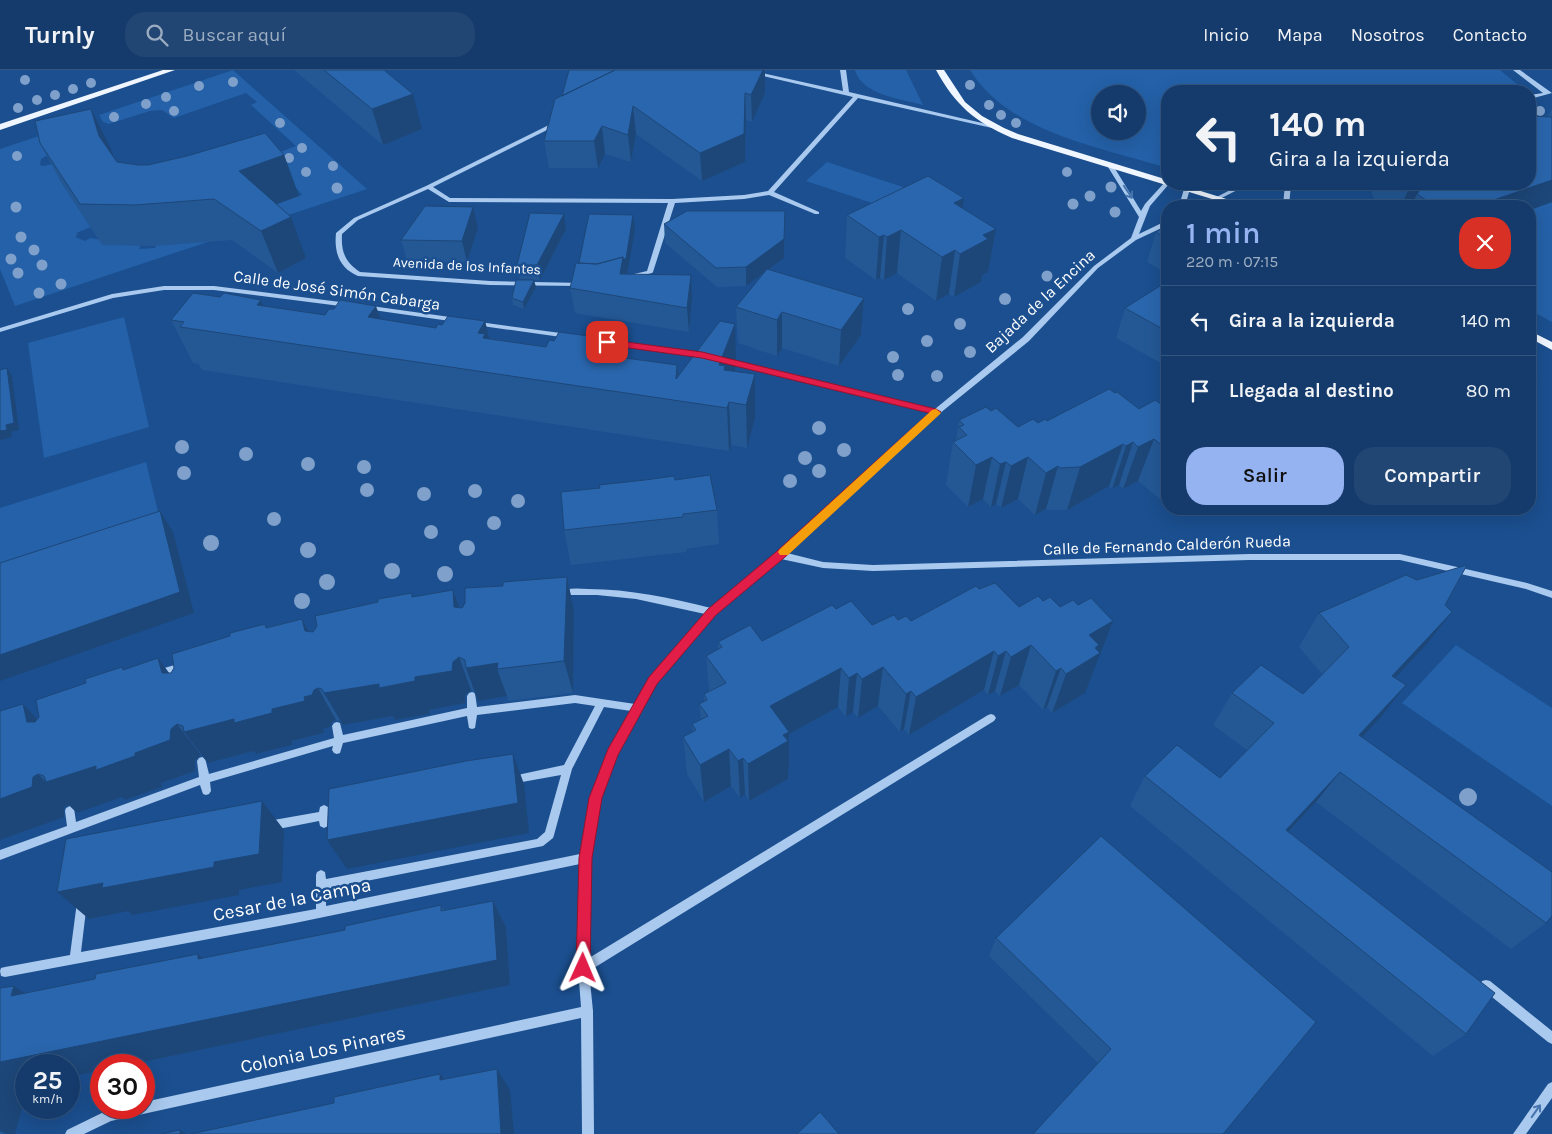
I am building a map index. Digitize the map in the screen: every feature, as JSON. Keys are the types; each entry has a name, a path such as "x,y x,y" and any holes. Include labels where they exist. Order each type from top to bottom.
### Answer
{"main road":[{"path":"0,127 170,70"},
{"path":"940,70 953,94 968,111 992,126 1015,136 1161,181"},
{"path":"1191,190 1226,200"},
{"path":"1536,338 1552,347"}],"street":[{"path":"741,70 992,126"},
{"path":"843,70 846,93"},
{"path":"1516,70 1549,93"},
{"path":"1536,96 1549,93"},
{"path":"770,193 857,96"},
{"name":"Avenida de los Infantes","path":"560,121 428,187 356,219 339,232 337,249 345,265 358,274 490,283 591,284"},
{"path":"1111,167 1142,217"},
{"path":"428,187 449,200 672,201 744,197 770,193 817,213"},
{"path":"1134,239 1147,204 1161,190"},
{"path":"1216,200 1235,190"},
{"path":"626,278 650,272 672,201"},
{"name":"Bajada de la Encina","path":"588,1134 587,1011 583,968 585,858 595,798 612,753 653,681 712,612 780,555 936,412 1026,339 1096,266 1134,239 1161,226"},
{"name":"Calle de José Simón Cabarga","path":"0,330 112,296 164,288 214,288 352,305"},
{"name":"Calle de José Simón Cabarga","path":"362,307 711,357"},
{"path":"721,360 936,412"},
{"name":"Calle de Fernando Calderón Rueda","path":"780,555 823,565 873,568 1249,557 1400,557 1527,586 1552,594"},
{"path":"547,595 585,591 678,603 712,612"},
{"path":"148,677 188,668"},
{"path":"472,696 472,725"},
{"path":"0,855 205,779 473,711 575,699 637,708"},
{"path":"321,912 321,880 539,843 549,835 568,769 601,703"},
{"path":"583,968 991,718"},
{"path":"337,726 338,745"},
{"path":"202,761 206,791"},
{"path":"516,779 568,769"},
{"path":"70,811 80,841"},
{"path":"258,828 327,816"},
{"name":"Cesar de la Campa","path":"5,972 321,912 585,858"},
{"path":"75,959 82,888"},
{"path":"1479,980 1552,1038"},
{"name":"Colonia Los Pinares","path":"71,1134 110,1115 587,1011"},
{"path":"1519,1134 1552,1088"}],"shaded area":[{"path":"233,70 367,189 15,306 0,269 0,149 63,128 53,152 41,159 40,165 57,163 94,226 76,233 78,234 75,237 85,241 90,238 141,246 139,249 155,248 156,245 302,195 287,177 151,200 296,146 251,105 257,102 246,93 174,118 162,110 150,111 109,124 103,122 99,115"},
{"path":"855,70 906,70 923,105 883,95 865,85"},
{"path":"970,70 1500,70 1517,84 1161,85 1161,166 1058,135 1008,109 987,91"},
{"path":"827,162 903,187 884,207 806,181"},
{"path":"1552,202 1552,322 1536,313 1536,208"},
{"path":"124,317 149,427 44,458 28,343"},
{"path":"146,462 162,528 0,582 0,508"},
{"path":"1456,645 1552,708 1552,806 1402,703"}],"building":[{"path":"324,70 384,70 413,94 372,109"},
{"path":"569,70 615,70 562,96"},
{"path":"615,70 763,70 751,95 745,93 744,134 700,153 633,106 628,135 602,126 594,141 544,141 555,99"},
{"path":"91,109 99,136 117,162 138,165 148,165 187,156 265,133 284,155 239,171 291,217 261,231 214,199 135,205 80,204 40,143 35,121"},
{"path":"1536,116 1552,117 1552,180 1536,185"},
{"path":"928,176 964,198 954,203 996,229 983,235 988,239 960,254 955,250 942,257 901,230 887,237 884,235 879,237 847,215"},
{"path":"1420,190 1523,190 1494,200 1426,200 1417,194"},
{"path":"425,206 473,207 462,241 401,240"},
{"path":"687,211 785,211 784,239 746,267 716,268 664,224"},
{"path":"530,213 564,214 537,265 517,265"},
{"path":"589,214 633,215 626,259 623,259 623,257 597,264 579,263"},
{"path":"623,257 620,274 691,275 687,308 570,288 576,263 597,264"},
{"path":"767,269 864,298 841,330 782,312 777,320 736,307"},
{"path":"516,280 534,280 523,302 512,298"},
{"path":"1161,285 1161,328 1125,308"},
{"path":"193,293 220,297 224,293 261,300 257,305 325,315 329,309 334,309 340,300 376,306 368,317 436,328 438,324 442,325 448,316 485,321 478,333 485,334 483,338 546,347 549,340 554,341 559,332 596,337 590,349 598,350 596,354 677,365 676,379 720,321 735,324 719,365 725,366 724,370 755,374 746,405 729,402 727,408 180,327 184,322 171,320"},
{"path":"7,368 14,423 6,425 7,430 0,431 0,370"},
{"path":"1109,389 1115,393 1117,392 1139,409 1155,400 1161,404 1161,444 1154,439 1138,447 1133,442 1126,446 1123,444 1080,467 1060,468 1058,466 1046,473 1028,457 1011,466 1006,462 1000,464 992,457 976,465 953,442 967,435 959,427 964,425 959,420 986,407 991,411 996,408 1018,427 1033,419 1038,423 1045,419 1047,421"},
{"path":"710,475 717,510 683,514 683,517 564,530 561,492 600,488 599,485 674,476 675,480"},
{"path":"160,511 180,592 0,655 0,563"},
{"path":"1467,565 1445,605 1452,612 1392,676 1406,685 1359,735 1552,872 1552,916 1546,923 1340,772 1286,830 1495,993 1466,1034 1145,776 1177,745 1220,778 1274,723 1232,693 1261,665 1303,694 1349,647 1319,613 1406,575 1417,580"},
{"path":"567,577 564,661 497,669 498,663 466,668 465,660 459,657 453,662 452,671 415,677 415,681 379,688 379,684 324,693 322,689 318,688 314,690 312,695 304,697 305,701 272,709 272,713 234,723 234,719 184,732 183,726 177,724 171,729 170,740 135,753 135,756 96,770 96,766 46,782 44,776 38,774 33,777 32,787 0,799 0,711 23,704 27,722 35,722 39,717 36,700 86,683 85,679 122,667 123,670 158,658 162,673 171,673 174,668 172,654 230,636 230,633 265,624 266,628 302,619 305,631 313,632 317,626 315,616 378,602 378,599 412,593 412,597 453,590 454,607 462,608 465,603 465,588 503,586 503,582"},
{"path":"995,583 1019,607 1038,596 1043,601 1050,597 1060,607 1073,600 1078,605 1091,598 1113,621 1089,635 1099,645 1095,648 1100,653 1066,674 1061,668 1056,671 1031,645 1011,657 1006,651 998,656 994,651 916,697 911,691 906,694 883,667 862,679 857,673 849,678 841,668 770,706 789,732 783,735 788,741 748,764 743,758 738,761 729,749 700,765 683,737 696,730 692,724 708,716 699,704 707,700 704,694 726,683 706,656 722,647 718,642 750,625 762,641 832,605 836,609 851,601 872,625 894,615 898,620 906,616 911,621 976,586 979,589"},
{"path":"513,754 518,803 327,840 329,789 466,761"},
{"path":"262,801 259,854 214,862 214,867 102,888 103,883 57,892 66,839"},
{"path":"1101,836 1316,1022 1223,1134 1033,1134 1111,1049 996,938"},
{"path":"493,901 497,960 39,1054 15,1054 15,1059 0,1062 0,988 14,986 11,996 95,979 96,974 198,954 198,959 345,930 345,926 441,905 441,911"},
{"path":"497,1069 501,1134 191,1134 334,1103 334,1097 440,1074 440,1080"},
{"path":"820,1112 839,1134 797,1134"},
{"path":"180,1130 180,1134 161,1134"}],"slow traffic":[{"path":"784,552 936,413"}],"route":[{"path":"583,968 585,858 595,798 612,753 653,681 712,612 780,555 936,412 702,355 607,342"}]}
